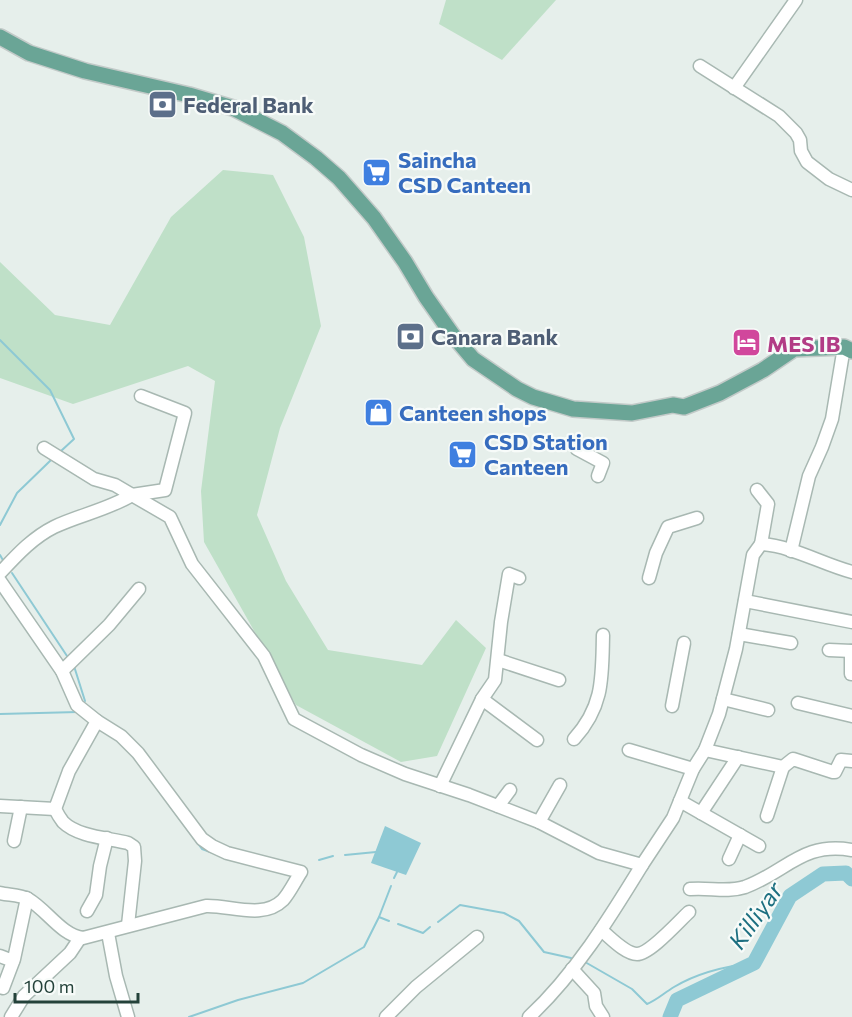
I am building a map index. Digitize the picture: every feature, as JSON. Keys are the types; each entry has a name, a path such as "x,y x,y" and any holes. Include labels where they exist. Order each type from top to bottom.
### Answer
{"main road":[{"path":"0,37 29,53 85,71 189,95 233,108 282,133 339,178 374,218 426,297 473,359 517,389 533,397 573,409 632,413 673,405 684,407 720,393 764,370 794,349 848,349"}],"street":[{"path":"734,88 796,0"},
{"path":"700,66 787,124 800,140 801,151 807,162 829,179 852,190"},
{"path":"791,551 809,476 831,419 848,349"},
{"path":"0,573 26,545 53,528 116,504 132,495 165,490 185,413 141,396"},
{"path":"44,448 94,479 115,485 170,517 192,564 264,656 294,719 361,755 405,774 498,806 539,822 599,852 642,866"},
{"path":"577,450 603,464 598,476"},
{"path":"529,1017 548,999 601,930 673,818 693,769 705,750 723,699 739,634 753,555 760,544 768,504 757,490"},
{"path":"649,578 656,553 668,527 697,518"},
{"path":"760,544 777,546 852,572"},
{"path":"441,786 482,699 495,680 509,574 519,578"},
{"path":"0,581 62,671 77,705 121,736 138,753 202,839 227,853 301,872 282,900 270,909 257,911 206,906 128,925 108,933 80,938 66,930 27,898 0,893"},
{"path":"62,671 109,625 139,589"},
{"path":"745,601 852,622"},
{"path":"739,634 791,643"},
{"path":"574,739 586,726 597,703 603,680 603,635"},
{"path":"672,705 684,643"},
{"path":"829,650 851,651 851,674"},
{"path":"498,660 559,680"},
{"path":"482,699 537,740"},
{"path":"723,699 768,710"},
{"path":"798,703 852,716"},
{"path":"55,809 69,771 97,721"},
{"path":"629,750 693,769"},
{"path":"705,750 783,767"},
{"path":"701,813 738,757"},
{"path":"767,816 783,767 793,759 836,772 841,760 852,761"},
{"path":"539,822 560,785"},
{"path":"498,806 510,790"},
{"path":"680,801 759,846"},
{"path":"0,806 55,809"},
{"path":"14,841 21,807"},
{"path":"55,809 64,823 87,834 129,843 134,847 128,925"},
{"path":"729,859 740,835"},
{"path":"87,911 96,895 107,838"},
{"path":"690,889 729,891 745,887 802,855 821,848 852,850"},
{"path":"24,996 2,987 13,961 27,898"},
{"path":"601,930 629,952 636,954 646,952 689,912"},
{"path":"108,933 116,976 128,1017"},
{"path":"386,1017 416,987 477,937"},
{"path":"11,1017 24,996 70,953 80,938"},
{"path":"0,956 13,961"},
{"path":"572,969 594,993 596,1006 603,1017"}],"green space":[{"path":"446,0 556,0 502,60 439,24"},
{"path":"223,170 273,175 304,237 321,326 280,428 257,515 286,581 328,650 422,665 456,620 486,648 437,756 401,762 296,705 204,542 201,491 215,381 188,366 73,404 0,378 0,262 55,315 110,325 171,217"}],"water":[{"path":"385,826 421,843 406,875 371,863"}],"waterway":[{"path":"0,340 50,390 74,439 61,451"},
{"path":"0,525 17,493 51,460"},
{"path":"0,555 4,562"},
{"path":"12,573 69,659"},
{"path":"74,666 85,701"},
{"path":"0,714 78,712"},
{"path":"169,805 202,849 216,854"},
{"path":"345,855 376,852"},
{"path":"319,860 333,856"},
{"path":"394,878 398,870"},
{"name":"Killiyar","path":"670,1017 677,1000 754,963 790,896 823,874 846,873 852,879"},
{"path":"379,917 391,886"},
{"path":"438,922 460,905 504,913 519,921 544,952 571,958"},
{"path":"189,1017 238,1000 303,983 364,947 379,917 389,921"},
{"path":"398,924 423,933 430,927"},
{"path":"585,962 632,989 647,1004 693,977 723,968 754,963"}],"place":[{"name":"Federal Bank","path":"162,104"},
{"name":"Saincha CSD Canteen","path":"377,172"},
{"name":"Canara Bank","path":"410,336"},
{"name":"MES IB","path":"746,343"},
{"name":"Canteen shops","path":"378,412"},
{"name":"CSD Station Canteen","path":"463,454"}]}
